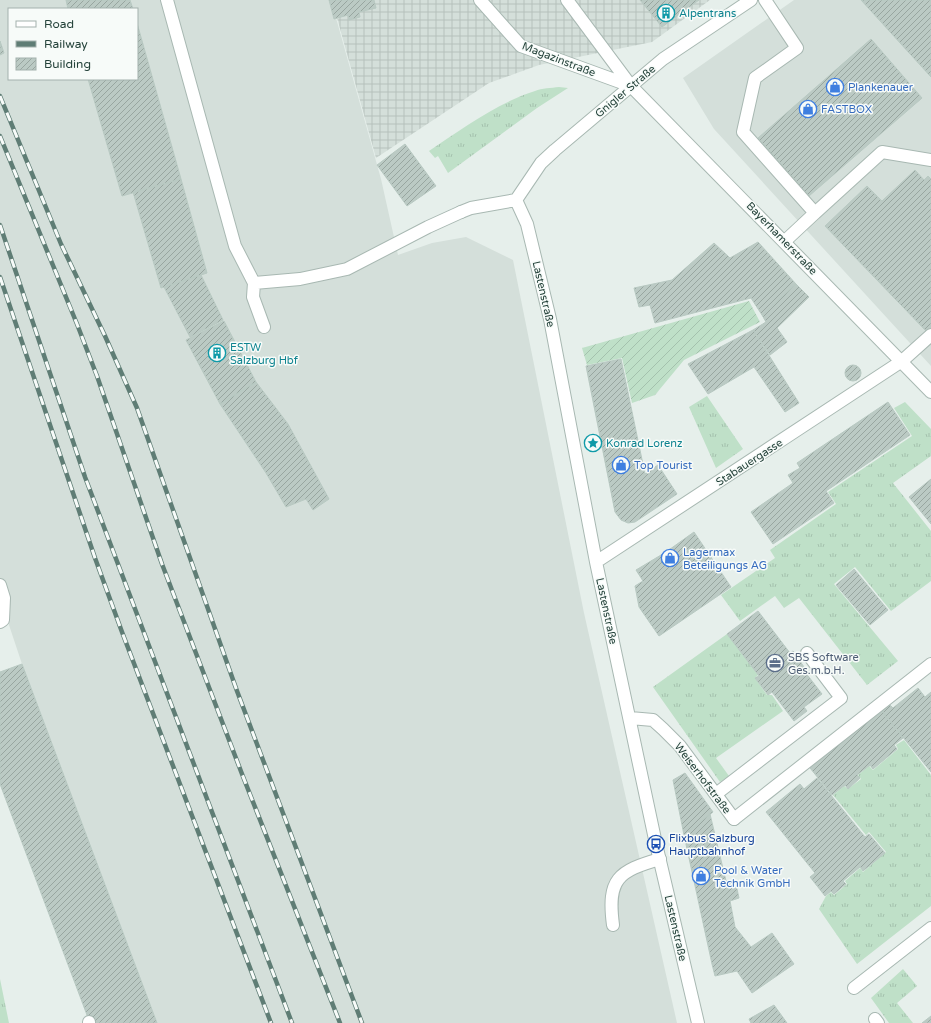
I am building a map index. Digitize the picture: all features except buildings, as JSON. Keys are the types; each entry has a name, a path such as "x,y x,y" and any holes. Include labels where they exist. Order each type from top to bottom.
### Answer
{"street":[{"path":"167,0 235,246 254,283 253,297 264,327"},
{"name":"Magazinstraße","path":"480,0 521,46 631,86"},
{"name":"Bayerhamerstraße","path":"567,0 631,86 785,241 931,392"},
{"name":"Gnigler Straße","path":"516,200 541,163 631,86 663,59 751,0"},
{"path":"766,0 797,48 755,78 743,132 815,213"},
{"path":"785,241 882,152 931,160"},
{"path":"254,283 300,279 346,269 428,227 461,212 472,208 516,200"},
{"name":"Lastenstraße","path":"516,200 527,224 550,319 596,562 660,859 698,1023"},
{"name":"Stabauergasse","path":"596,562 902,361 931,335"},
{"path":"0,585 4,598 2,620 0,622"},
{"path":"716,794 841,698 807,653"},
{"name":"Weiserhofstraße","path":"630,718 653,720 663,729 680,746 734,819 931,664"},
{"path":"613,925 610,907 611,896 615,885 630,869 660,859"},
{"path":"854,988 931,928"}],"shaded area":[{"path":"0,0 331,0 381,179 398,255 432,243 466,237 513,260 584,613 677,1023 157,1023 22,664 3,607 0,608"},
{"path":"332,0 710,0 652,42 539,65 489,83 376,158"},
{"path":"794,0 931,0 931,366 714,129 683,78"}],"green space":[{"path":"559,87 568,88 537,108 448,173 438,156 435,158 429,151 480,117 508,102 538,90"},
{"path":"749,301 760,322 684,360 655,395 632,403 622,358 587,365 582,348"},
{"path":"707,396 743,449 716,468 689,407"},
{"path":"905,402 931,429 931,456 893,483 931,531 931,581 891,611 855,567 834,584 898,661 867,685 799,598 784,608 775,596 740,621 721,595 775,558 770,550 836,504 828,492 912,436 894,408"},
{"path":"727,634 758,675 755,678 767,695 772,695 783,711 716,758 729,776 720,782 653,687"},
{"path":"904,740 931,775 931,906 857,964 819,909 826,896 831,892 834,895 847,884 845,881 860,868 863,872 886,852 869,832 866,835 833,795 844,786 848,789 861,779 858,775 869,766 873,770 898,749 896,745"},
{"path":"903,969 917,986 897,1003 913,1023 889,1023 871,998"},
{"path":"0,979 9,1023 0,1023"}],"railway":[{"path":"0,96 61,244 105,336 137,408 237,691 362,1023"},
{"path":"0,136 97,376 162,564 242,774 340,1023"},
{"path":"0,225 85,477 292,1023"},
{"path":"0,277 95,558 271,1023"}],"place":[{"name":"Alpentrans","path":"666,13"},
{"name":"Plankenauer","path":"835,87"},
{"name":"FASTBOX","path":"808,109"},
{"name":"ESTW Salzburg Hbf","path":"217,353"},
{"name":"Konrad Lorenz","path":"593,443"},
{"name":"Top Tourist","path":"621,465"},
{"name":"Lagermax Beteiligungs AG","path":"670,558"},
{"name":"SBS Software Ges.m.b.H.","path":"775,663"},
{"name":"Flixbus Salzburg Hauptbahnhof","path":"656,844"},
{"name":"Pool & Water Technik GmbH","path":"701,876"}]}
